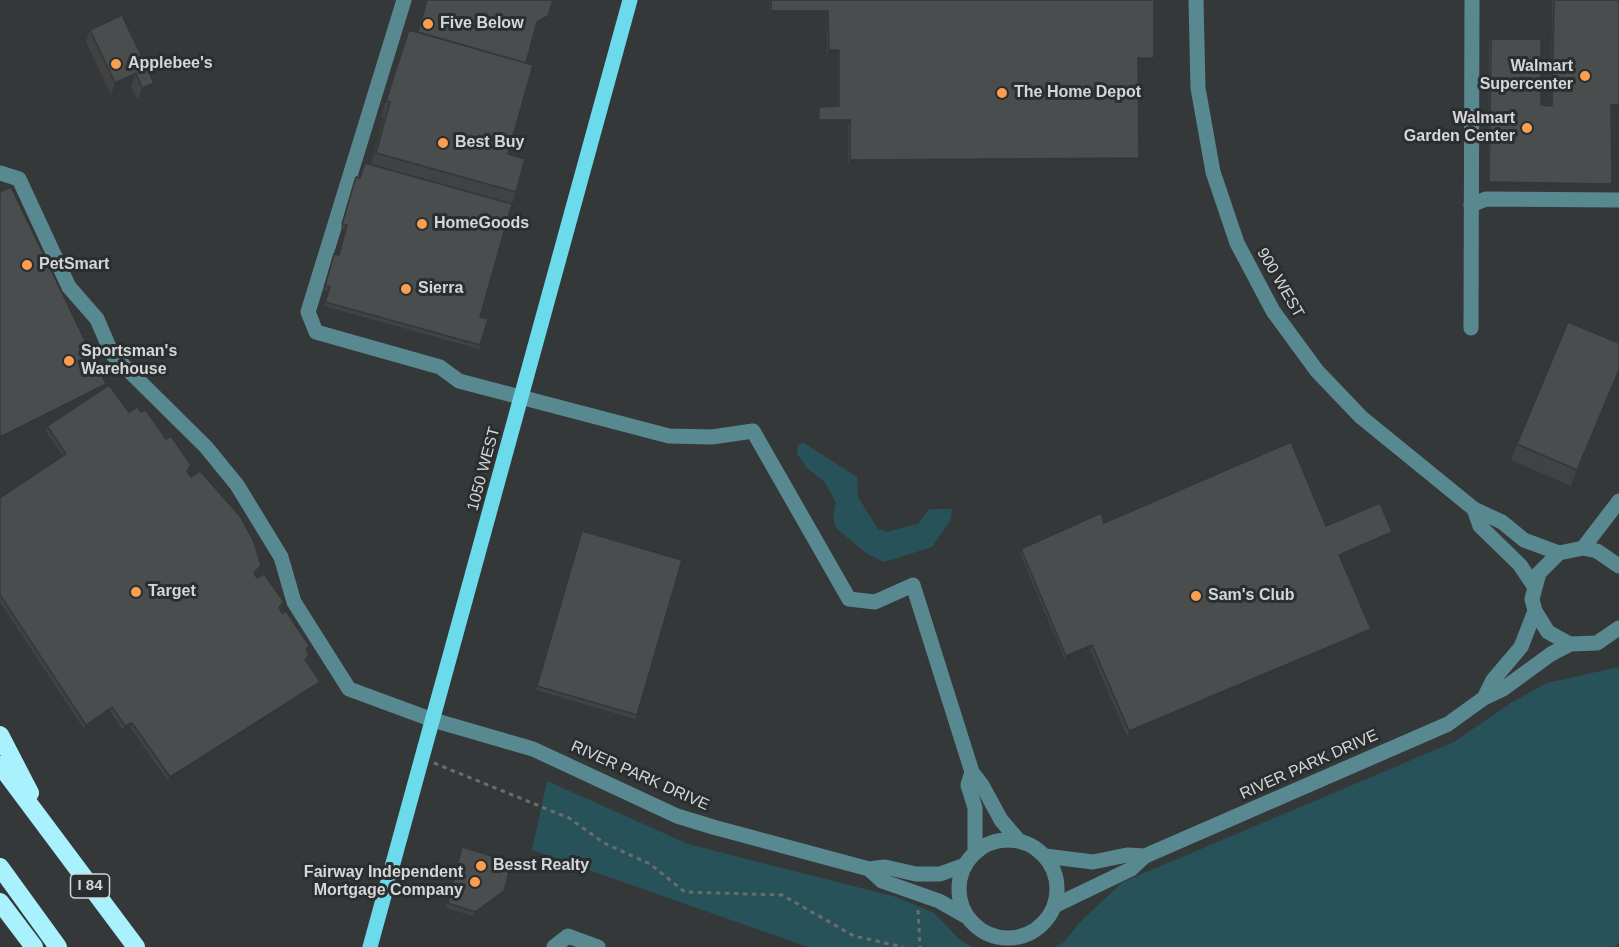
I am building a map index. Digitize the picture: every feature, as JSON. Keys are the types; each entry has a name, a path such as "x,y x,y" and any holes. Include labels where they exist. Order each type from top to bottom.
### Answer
{"highway":[{"path":"0,735 15,761 44,824"},
{"name":"I 84","path":"0,765 136,947"},
{"path":"0,867 57,947"},
{"path":"0,902 34,947"}],"main road":[{"name":"1050 WEST","path":"370,947 630,0"}],"street":[{"path":"404,0 308,312 315,332 440,367 459,381 669,436 712,437 753,431 849,599 875,602 913,585 972,772 982,785 1000,820 1019,841 1045,856 1056,879 1054,906 1047,919 1036,929 1022,935 1008,937 993,935 980,928 969,918 960,892 960,878 970,859 975,807 968,785 972,772"},
{"name":"900 WEST","path":"1196,0 1198,88 1207,150 1226,214 1251,274 1292,340 1329,386 1361,417 1474,509 1502,522 1524,540 1559,554"},
{"path":"1471,328 1472,0"},
{"name":"RIVER PARK DRIVE","path":"0,173 19,179 69,286 97,319 112,354 206,447 237,485 281,557 294,602 349,689 433,720 533,749 677,816 869,869 885,867 916,874 940,874 970,859"},
{"path":"1471,204 1486,199 1619,200"},
{"path":"1583,548 1619,501"},
{"name":"900 WEST","path":"1474,509 1480,526 1520,565 1534,586"},
{"path":"1619,566 1609,557 1583,548 1559,554 1539,573 1534,586 1535,611 1548,632 1570,644 1597,643 1619,628"},
{"name":"RIVER PARK DRIVE","path":"1484,698 1493,680 1521,647 1535,611"},
{"name":"RIVER PARK DRIVE","path":"1054,906 1131,869 1144,856 1448,724 1484,698 1503,689 1543,659 1570,644"},
{"path":"970,859 995,842 1019,841"},
{"name":"RIVER PARK DRIVE","path":"1045,856 1093,862 1127,855 1144,856"},
{"name":"RIVER PARK DRIVE","path":"869,869 882,881 939,902 969,918"},
{"path":"554,947 568,936 598,947"}],"path":[{"path":"450,770 569,818 604,843 650,864 685,892 782,895 854,936 903,947"},
{"path":"918,908 920,947"}],"shaded area":[{"path":"804,443 857,477 858,497 878,529 887,532 918,524 929,509 952,509 951,519 932,547 884,562 866,553 836,528 833,517 836,503 825,482 807,468 797,454 798,445"},
{"path":"1619,667 1619,943 1614,947 1055,947 1063,943 1082,920 1123,882 1454,742 1511,703 1547,683"},
{"path":"547,781 688,844 896,897 934,913 960,940 972,947 808,947 532,850"}],"building":[{"path":"427,0 553,0 548,16 537,22 526,63 418,32"},
{"name":"The Home Depot","path":"771,0 1154,0 1154,58 1138,58 1139,158 850,160 850,120 819,120 819,107 839,106 839,50 829,50 828,11 771,11"},
{"name":"Walmart Supercenter","path":"1554,0 1619,0 1619,105 1611,105 1612,184 1489,182 1491,39 1541,39 1541,105 1552,106"},
{"path":"122,15 154,83 142,88 136,73 115,83 90,30"},
{"name":"Best Buy","path":"409,30 533,65 508,154 525,159 516,192 376,153 390,102 386,101"},
{"path":"365,163 512,204 480,317 488,319 480,345 325,302 330,287 325,286 334,254 339,255 347,225 342,224 356,177 360,178"},
{"path":"11,187 106,384 0,437 0,192"},
{"path":"1568,322 1619,343 1619,370 1577,470 1517,444"},
{"name":"Target","path":"109,385 129,412 137,407 141,412 146,410 166,439 171,436 191,465 187,471 191,477 200,471 240,516 254,542 261,565 254,573 257,578 264,574 284,602 279,607 282,613 286,611 310,647 306,648 309,656 305,659 320,682 170,777 132,723 125,726 112,707 86,725 0,595 0,498 66,454 47,426"},
{"name":"Sam's Club","path":"1291,442 1326,526 1380,503 1392,532 1339,555 1371,629 1129,731 1092,645 1066,656 1021,549 1101,513 1104,523"},
{"path":"582,531 682,560 637,715 537,686"},
{"path":"462,847 512,862 504,891 475,912 448,903"}],"place":[{"name":"Five Below","path":"428,24"},
{"name":"Applebee's","path":"116,64"},
{"name":"Walmart Supercenter","path":"1585,76"},
{"name":"The Home Depot","path":"1002,93"},
{"name":"Walmart Garden Center","path":"1527,128"},
{"name":"Best Buy","path":"443,143"},
{"name":"HomeGoods","path":"422,224"},
{"name":"PetSmart","path":"27,265"},
{"name":"Sierra","path":"406,289"},
{"name":"Sportsman's Warehouse","path":"69,361"},
{"name":"Target","path":"136,592"},
{"name":"Sam's Club","path":"1196,596"},
{"name":"Besst Realty","path":"481,866"},
{"name":"Fairway Independent Mortgage Company","path":"475,882"}]}
